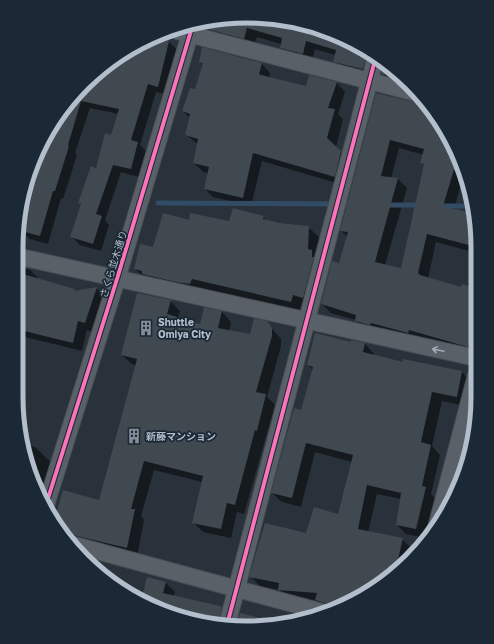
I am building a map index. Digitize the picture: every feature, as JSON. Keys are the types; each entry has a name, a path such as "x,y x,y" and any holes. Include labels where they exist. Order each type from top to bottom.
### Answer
{"street":[{"path":"190,31 407,91"},
{"name":"さくら並木通り","path":"48,499 117,279 187,32"},
{"path":"228,620 374,63"},
{"path":"23,258 307,322 471,357"},
{"path":"441,509 471,394"},
{"path":"81,547 315,610"}],"building":[{"path":"232,23 262,23 291,27 333,40 366,58 363,69 333,62 336,50 306,41 303,54 280,48 282,38 247,28 244,39 207,29 208,26"},
{"path":"163,39 169,41 158,87 148,84 131,140 138,142 131,169 113,165 96,214 102,216 93,244 70,237 81,204 78,203 91,166 96,168 105,133 111,135 119,109 81,101 68,145 69,146 55,191 53,191 40,236 23,232 25,218 42,156 46,148 69,111 79,99 111,69 135,53"},
{"path":"202,47 262,63 259,74 261,75 306,86 309,75 337,82 328,108 335,109 327,138 341,151 335,177 253,153 243,198 204,189 209,167 193,163 198,139 185,135 190,114 182,111 190,88 195,89 203,63 199,62"},
{"path":"382,69 393,77 381,74"},
{"path":"376,93 410,101 415,99 441,135 455,165 443,206 468,212 471,232 471,246 427,234 418,273 420,275 461,287 462,284 471,287 471,336 468,347 409,330 408,333 371,323 370,325 355,321 356,315 321,304 332,261 339,263 348,232 340,231","holes":["390,140 424,149 420,163 424,164 401,268 375,262 398,178 381,176"]},
{"path":"233,208 264,216 263,219 279,223 309,226 308,249 312,250 312,257 314,257 303,298 293,295 291,302 192,279 190,284 176,282 142,274 142,271 134,269 140,244 153,247 163,213 189,220 190,213 229,221"},
{"path":"23,274 75,289 74,291 97,287 85,323 78,321 73,343 23,331"},
{"path":"137,293 171,300 167,314 200,324 204,307 222,311 218,328 250,334 254,318 267,321 272,328 272,336 256,392 266,394 257,431 255,430 235,505 227,503 221,529 192,523 203,476 144,461 131,509 135,509 127,548 71,535 56,514 63,490 99,500 137,359 121,355"},
{"path":"315,333 351,342 351,340 365,343 363,352 403,362 403,359 462,371 457,397 432,392 421,442 431,445 422,486 426,487 416,529 396,525 401,493 367,485 358,529 403,538 397,563 383,575 359,591 331,605 315,600 317,593 278,590 279,583 249,577 265,523 306,533 314,507 338,514 353,455 306,443 292,498 271,493 294,408 301,410 313,367 307,365"},
{"path":"147,577 166,582 163,593 220,606 222,608 219,619 203,617 161,604 142,595"},
{"path":"240,613 268,620 262,621 238,621"}],"waterway":[{"path":"158,203 353,204"},
{"path":"385,205 421,205"},
{"path":"437,206 467,206"}],"cycle path":[{"path":"48,499 117,279 191,30"},
{"path":"228,620 374,63"}],"place":[{"name":"Shuttle Omiya City","path":"146,328"},
{"name":"新藤マンション","path":"134,436"}]}
